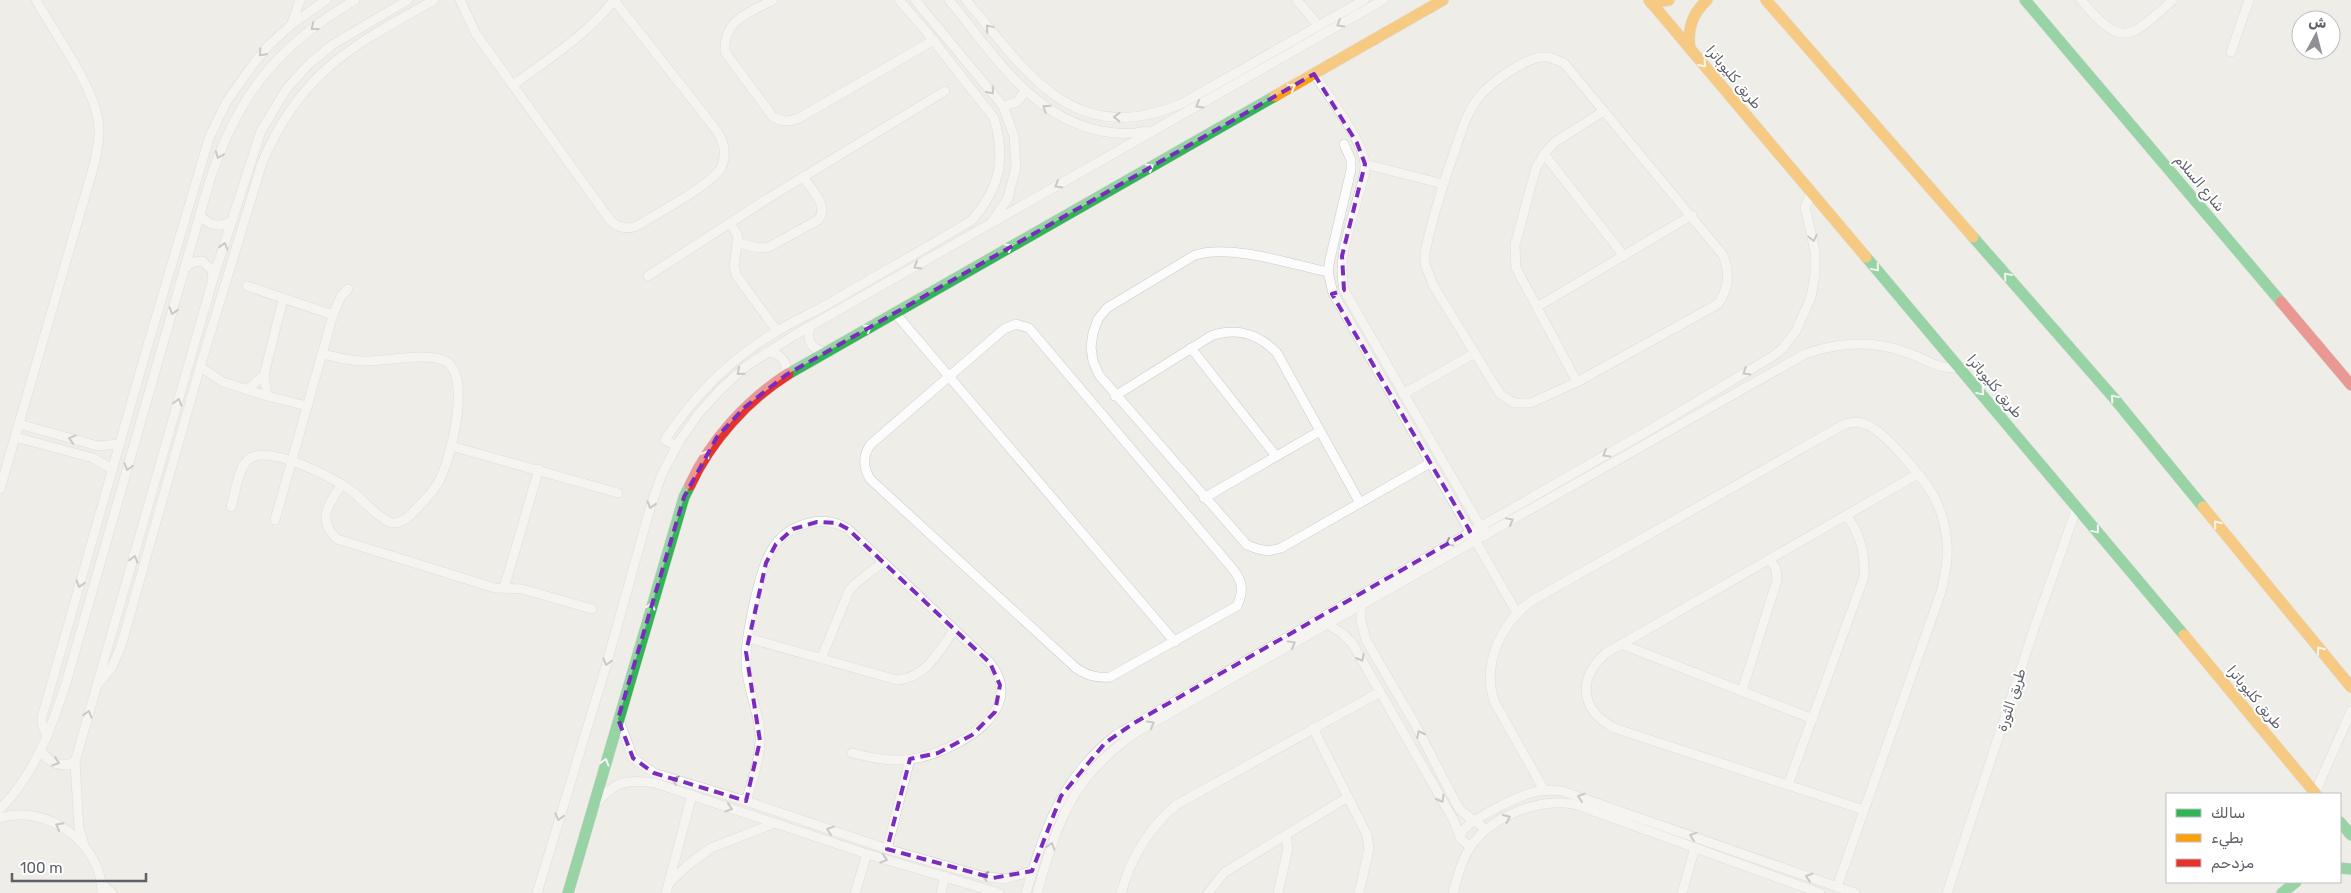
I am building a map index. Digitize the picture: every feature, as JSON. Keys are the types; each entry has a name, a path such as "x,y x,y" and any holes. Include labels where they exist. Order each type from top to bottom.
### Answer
{"main road":[{"path":"568,893 680,512 696,470 709,448 730,422 764,391 786,375 1443,0"},
{"path":"1650,1 1669,0"},
{"path":"1690,49 1688,31 1690,22 1699,7 1707,0"},
{"path":"1766,0 2113,397 2351,687"},
{"name":"شارع السلام","path":"2025,0 2351,385"},
{"name":"طريق كليوباترا","path":"1650,1 1960,367 2315,793"},
{"path":"2341,823 2351,835"},
{"path":"2282,893 2295,883"}],"street":[{"path":"0,488 94,165 99,137 98,120 92,100 36,0"},
{"path":"292,24 300,0"},
{"path":"47,737 43,730 42,718 119,444 209,138 227,101 269,45 292,24 326,0"},
{"path":"0,809 16,793 31,772 47,737 66,683 200,215 215,164 229,128 266,72 296,40 329,15 355,0"},
{"path":"84,845 77,810 75,762 95,687 214,279 260,131 274,107 310,63 332,45 408,0"},
{"path":"95,687 112,667 121,646 200,367 262,163 286,115 308,86 340,56 434,0"},
{"path":"460,0 476,34 610,220 620,228 625,229 637,226 716,175 724,158 722,139 614,0 594,24 581,35 513,85"},
{"path":"773,0 735,21 728,30 724,40 725,52 773,117 779,120 792,121 798,118 934,40"},
{"path":"900,0 929,27 1003,106 1014,136 1016,167 1008,198 992,224"},
{"path":"677,446 665,440 695,398 741,355 777,331 972,220 984,206 993,190 999,172 1001,154 994,118 934,40 915,0"},
{"path":"949,0 1025,91 1065,120 1087,128 1112,133 1136,134 1159,128"},
{"path":"966,0 1030,75 1047,92 1067,105 1089,113 1113,118 1137,117 1160,112 1183,102 1364,0"},
{"path":"1298,0 1318,25"},
{"path":"537,893 606,666 651,505 662,474 677,446 699,413 721,389 767,352 1383,0"},
{"path":"2081,0 2104,25 2123,34 2136,32 2174,0"},
{"path":"2231,52 2249,0"},
{"path":"1549,57 1564,63 1604,111 1723,255 1727,266 1727,287 1718,304 1577,382 1531,403 1514,403 1500,394 1432,285 1425,264 1427,242 1443,184 1467,117 1478,98 1493,82 1532,58 1549,57"},
{"path":"1243,68 1249,76"},
{"path":"1314,74 1357,143 1365,164 1364,178 1342,256 1341,273 1344,290 1485,535"},
{"path":"648,276 803,177 945,90"},
{"path":"1003,106 1016,102 1025,91"},
{"path":"227,101 241,108"},
{"path":"1577,382 1516,268 1515,244 1536,168 1544,154 1554,142 1604,111"},
{"path":"1344,144 1348,151 1352,170 1332,247 1328,272 1333,294 1517,613"},
{"path":"1544,154 1624,256"},
{"path":"1365,164 1443,184"},
{"path":"738,243 760,248 769,247 818,220 823,214 822,205 803,177"},
{"path":"1026,893 1048,822 1061,796 1078,771 1106,743 1134,723 1646,432 1782,349 1802,320 1814,285 1815,251 1805,207 1812,192"},
{"path":"200,215 215,225 232,221"},
{"path":"1537,308 1692,216"},
{"path":"730,223 737,233 738,243 734,266 736,275 777,331"},
{"path":"1328,272 1219,250 1195,255 1107,308 1098,320 1092,340 1093,362 1099,375 1115,396 1204,498 1247,544 1258,549 1270,551 1281,548 1430,463"},
{"path":"185,268 197,261 206,263 212,270 214,279"},
{"path":"890,268 896,278"},
{"path":"247,286 333,314"},
{"path":"275,520 333,314 342,296 348,289"},
{"path":"1333,294 1344,290"},
{"path":"267,396 264,375 283,298"},
{"path":"895,313 1175,642"},
{"path":"1010,325 1023,325 1030,328 1239,576 1242,596 1237,606 1110,677 1098,678 1086,675 1076,668 870,479 866,473 864,457 871,444 949,376 1010,325"},
{"path":"810,327 808,339 811,344 815,349 826,352"},
{"path":"1115,396 1212,336 1228,332 1245,333 1259,338 1276,354 1360,503"},
{"path":"195,344 206,348"},
{"path":"1037,893 1063,813 1079,787 1100,761 1140,730 1792,360 1831,346 1872,344 1909,353 1939,366 1952,369 1960,367"},
{"path":"1191,348 1276,456"},
{"path":"1782,349 1792,352 1792,360"},
{"path":"767,352 773,352 782,358 786,375"},
{"path":"1403,394 1475,353"},
{"path":"231,507 243,468 250,458 263,454 322,473 342,484 386,521 401,522 410,515 438,483 451,446 456,423 457,382 454,370 449,364 434,357 360,361 322,354"},
{"path":"145,355 159,359"},
{"path":"200,367 224,382 267,396 307,406"},
{"path":"247,390 264,375"},
{"path":"1544,790 1494,701 1489,686 1489,672 1493,657 1502,635 1517,613 1533,600 1850,423 1863,423 1875,430 1918,474 1934,497 1945,528 1948,560 1941,592 1837,887"},
{"path":"19,424 98,446 119,444"},
{"path":"1204,498 1320,431"},
{"path":"15,437 93,458 112,469"},
{"path":"451,446 539,469 618,493"},
{"path":"504,588 539,469"},
{"path":"1864,810 1614,728 1601,720 1591,708 1586,693 1587,678 1594,664 1606,653 1918,474"},
{"path":"342,484 325,514 326,524 330,533 337,539 495,588 522,589 592,609"},
{"name":"طريق الثورة","path":"1947,893 2035,626 2077,507"},
{"path":"1788,786 1864,577 1865,560 1862,543 1855,527 1846,515"},
{"path":"746,801 757,764 760,741 758,716 747,674 748,638 768,556 781,538 793,529 817,522 836,523 848,529 990,664 997,673 1001,691 998,704 988,720 961,742 938,753 910,760 887,760 852,753"},
{"path":"1742,692 1777,580 1776,568 1770,559"},
{"path":"821,659 849,591 863,577 883,562"},
{"path":"1361,605 1361,621 1366,640 1415,724 1458,807 1485,830"},
{"path":"1327,624 1342,633 1352,643 1453,819 1460,836 1470,847"},
{"path":"748,638 891,680 904,680 917,675 928,666 954,630"},
{"path":"1621,644 1813,719"},
{"path":"1121,893 1132,859 1152,828 1162,817 1193,794 1380,692"},
{"path":"2316,793 2351,711"},
{"path":"618,719 633,758 644,767 677,781 746,801 887,850 993,878 1014,877 1032,871"},
{"path":"1313,728 1367,835 1369,850 1359,893"},
{"path":"41,750 50,761 56,764 75,762"},
{"path":"887,850 910,760"},
{"path":"591,810 614,785 626,781 655,783 866,854 999,893"},
{"path":"1460,836 1465,827 1473,821 1527,795 1544,790 1562,791 1855,893"},
{"path":"666,893 692,795"},
{"path":"1208,893 1225,872 1348,797"},
{"path":"1453,893 1461,866 1470,847 1485,830 1501,820 1548,802 1570,804 1820,893"},
{"path":"1622,822 1626,813"},
{"path":"0,818 27,815 48,820 68,830 84,845 95,863 102,889 112,893"},
{"path":"669,882 711,848 775,823"},
{"path":"1278,893 1288,848 1286,835"},
{"path":"1682,893 1695,848"},
{"path":"1735,862 1739,852"},
{"path":"856,893 866,854"},
{"path":"1778,878 1782,868"},
{"path":"941,893 945,876"}],"highlighted area":[{"path":"1314,74 1357,143 1365,164 1342,256 1344,290 1332,294 1470,531 1134,723 1105,743 1061,796 1032,871 993,878 887,849 910,759 938,753 972,735 995,712 1000,685 990,663 848,529 837,523 817,522 793,529 776,544 766,563 746,652 760,741 746,801 654,773 633,758 618,719 684,497 717,437 745,407 786,375"}],"traffic: fast":[{"path":"2025,0 2281,302"},
{"path":"788,374 1275,96"},
{"path":"1973,237 2113,397 2203,507"},
{"path":"1866,257 2184,635"},
{"path":"568,893 684,497 690,485"},
{"path":"2341,823 2351,835"},
{"path":"2341,868 2351,869"},
{"path":"2282,893 2295,883"}],"traffic: slow":[{"path":"1275,96 1443,0"},
{"path":"1649,0 1866,257"},
{"path":"1651,3 1669,0"},
{"path":"1690,49 1689,35 1694,16 1707,0"},
{"path":"1766,0 1973,237"},
{"path":"2203,507 2351,687"},
{"path":"2184,635 2315,793"}],"traffic: jam":[{"path":"2281,302 2351,385"},
{"path":"690,485 708,453 731,423 758,396 788,374"}]}
